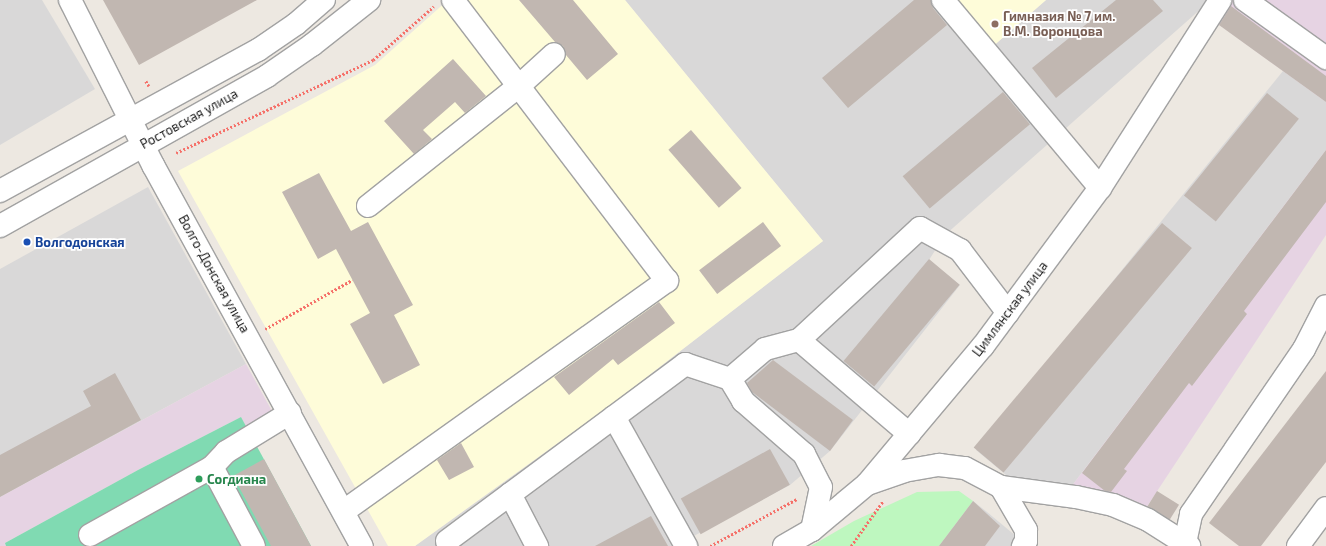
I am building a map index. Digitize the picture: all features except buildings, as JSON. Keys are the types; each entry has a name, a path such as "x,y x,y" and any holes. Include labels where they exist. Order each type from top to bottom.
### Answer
{"street":[{"name":"Волго-Донская улица","path":"70,0 143,144 362,546"},
{"name":"Ростовская улица","path":"0,191 258,50 296,24 324,0"},
{"name":"Ростовская улица","path":"0,226 143,144 267,76 312,45 369,0"},
{"path":"344,511 667,281 453,0"},
{"path":"943,0 1100,188"},
{"name":"Цимлянская улица","path":"784,546 812,530 844,506 867,484 983,346 1100,188 1220,0"},
{"path":"1252,2 1326,58"},
{"path":"368,206 519,86 554,54"},
{"path":"730,379 765,349 799,340 920,228 960,250 1008,313"},
{"path":"867,484 904,471 939,465 965,468 1001,487 1076,497 1113,505 1148,520 1187,544 1191,514 1304,349 1326,306"},
{"path":"799,340 909,434"},
{"path":"447,541 685,364 730,379 743,401 804,454 821,487 812,530"},
{"path":"90,535 212,467 226,452 290,413"},
{"path":"614,417 686,546"},
{"path":"212,467 254,546"},
{"path":"1001,487 1026,530 1023,546"},
{"path":"510,494 537,546"},
{"path":"1298,546 1326,508"}],"path":[{"path":"173,154 373,60 440,0"},
{"path":"261,331 352,280"},
{"path":"851,546 904,471"},
{"path":"710,546 821,487"}],"shaded area":[{"path":"0,0 42,0 95,89 0,145"},
{"path":"448,0 625,0 823,241 609,406 415,546 388,546 178,171 375,65"},
{"path":"625,0 951,0 991,48 1046,0 1211,0 945,235 929,260 960,285 830,451 790,485 675,546 415,546 609,406 823,241"},
{"name":"Гимназия № 7 им. В.М. Воронцова","path":"951,0 1046,0 991,48"},
{"path":"1216,0 1326,0 1326,102 1214,21"},
{"path":"1283,71 1326,102 1326,150 1068,491 1006,475 976,450"},
{"path":"1326,150 1326,235 1144,511 1068,491"},
{"path":"148,187 246,364 0,497 0,269"},
{"path":"246,364 273,413 246,427 241,417 138,470 5,543 6,546 0,546 0,497"},
{"path":"973,501 987,512 1028,546 939,546"}],"green space":[{"name":"Согдиана","path":"241,417 311,546 6,546 5,543 138,470"},
{"path":"959,491 973,501 939,546 811,546 854,521 917,492"}],"place":[{"name":"Гимназия № 7 им. В.М. Воронцова","path":"995,24"},
{"name":"Волгодонская","path":"27,242"},
{"name":"Согдиана","path":"199,479"}]}
